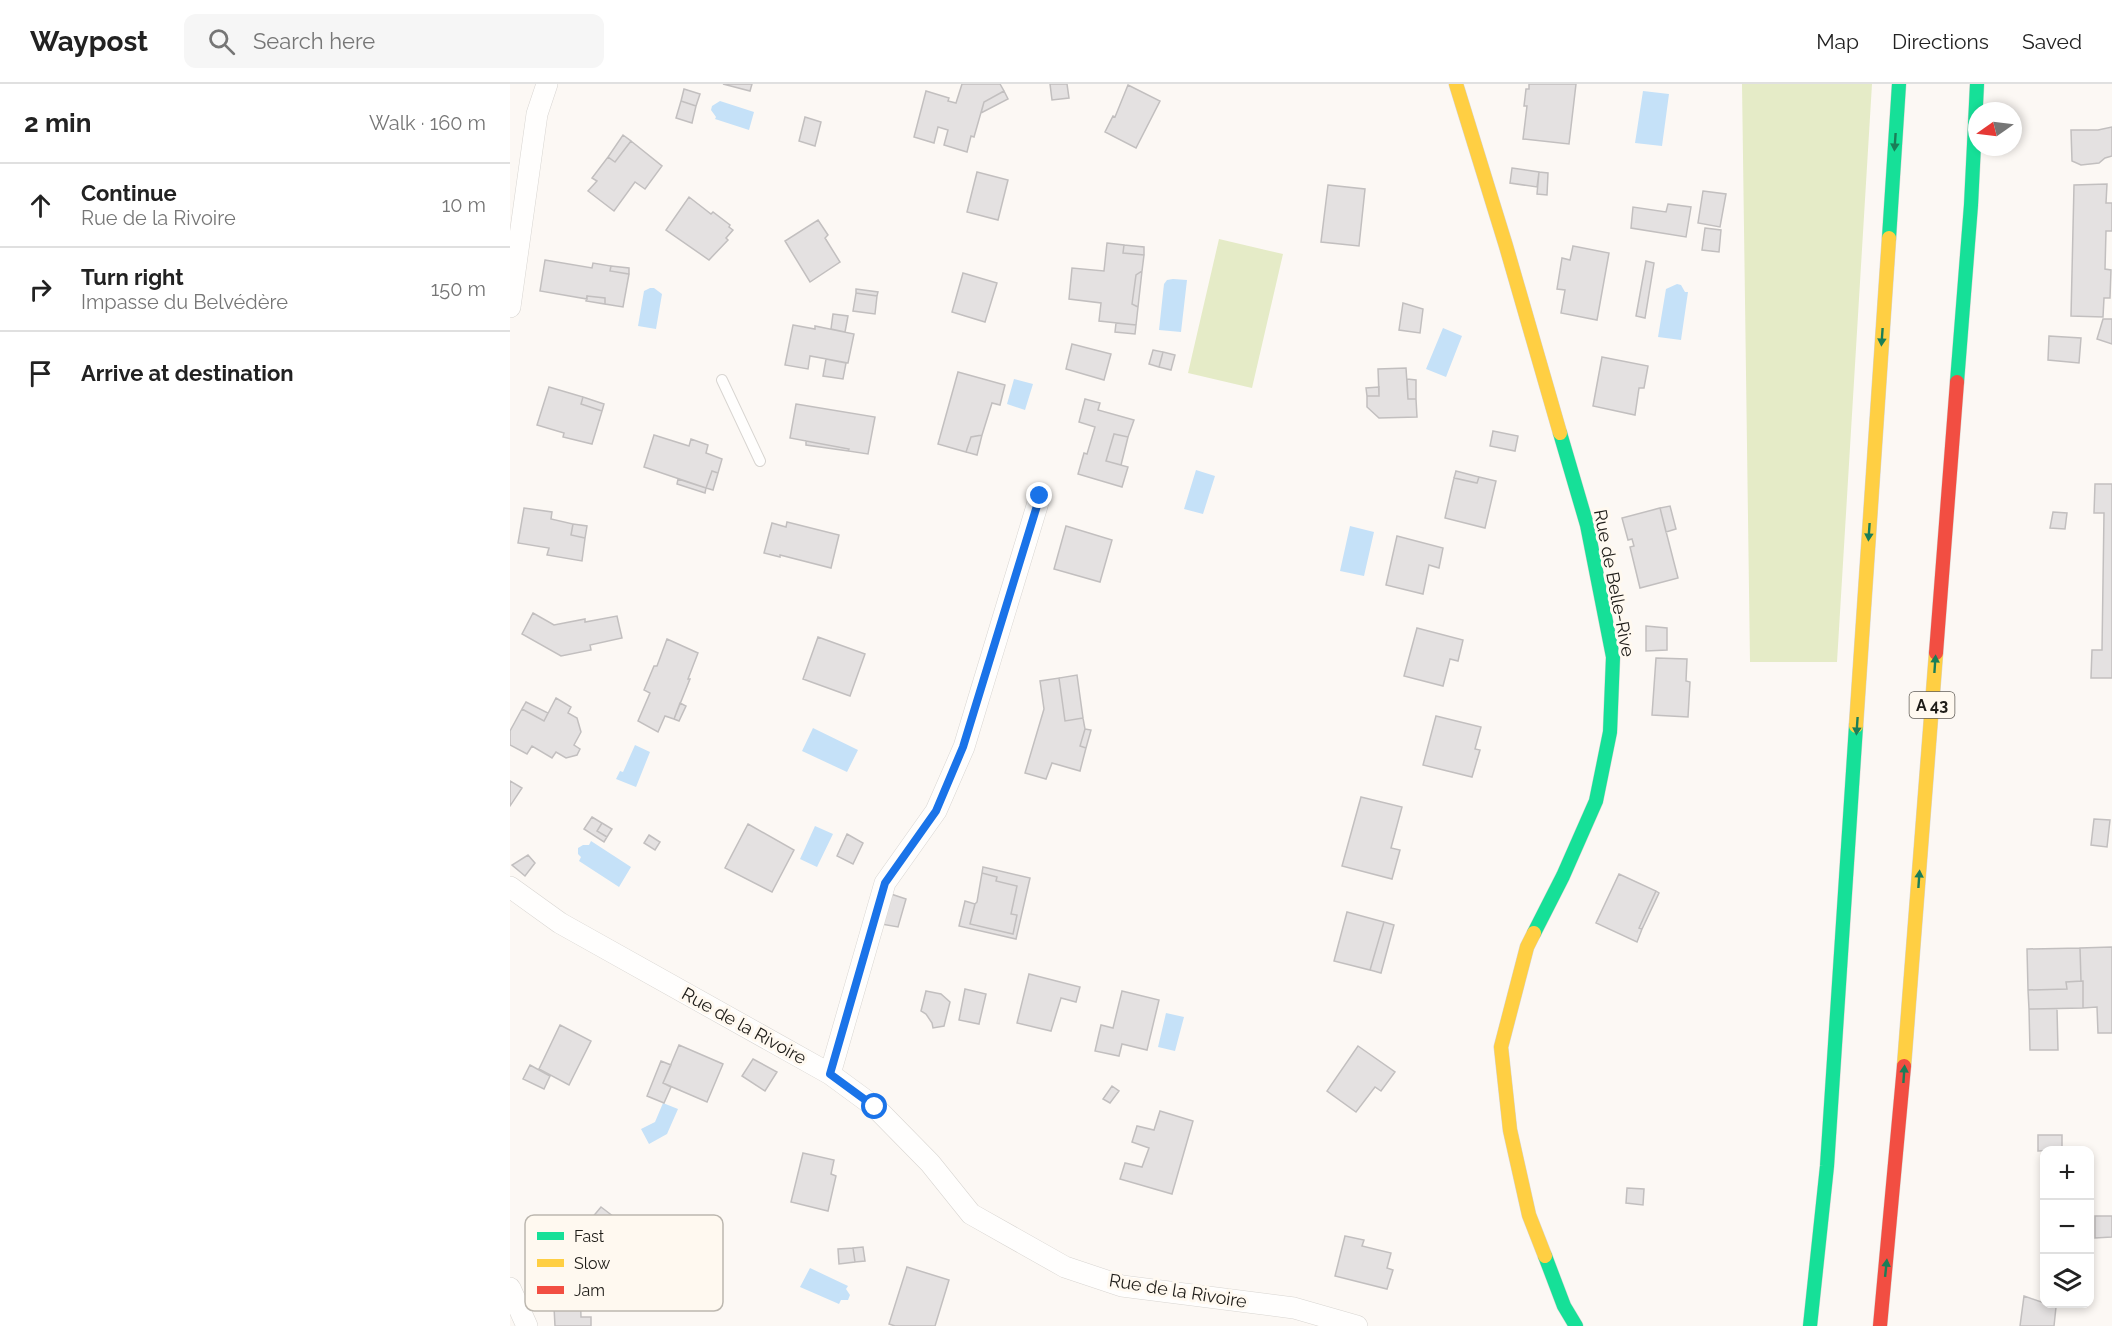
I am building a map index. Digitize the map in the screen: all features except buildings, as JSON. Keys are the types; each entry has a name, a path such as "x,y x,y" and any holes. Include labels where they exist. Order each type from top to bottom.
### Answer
{"main road":[{"name":"Rue de Belle-Rive","path":"1456,84 1587,525 1613,657 1610,732 1596,801 1563,876 1527,947 1501,1047 1510,1130 1529,1215 1564,1306 1575,1326"},
{"path":"1810,1326 1827,1166 1899,84"},
{"name":"A 43","path":"1880,1326 1899,1130 1971,205 1977,84"}],"street":[{"path":"510,307 537,114 547,84"},
{"path":"830,1074 885,883 936,811 963,747 1040,496"},
{"name":"Rue de la Rivoire","path":"510,886 560,923 830,1074 875,1107 930,1163 971,1214 1065,1267 1122,1286 1294,1308 1357,1326"},
{"path":"510,1288 527,1326"}],"lane":[{"path":"722,380 760,461"}],"green space":[{"path":"1742,84 1872,84 1837,662 1750,662"},
{"path":"1219,239 1283,254 1252,388 1188,373"}],"water":[{"path":"1643,91 1669,94 1662,146 1635,143"},
{"path":"720,101 754,112 749,130 715,119 711,110 712,106"},
{"path":"1167,280 1187,280 1181,332 1159,330 1164,284"},
{"path":"1677,284 1688,292 1681,340 1658,337 1666,289"},
{"path":"650,288 662,294 656,329 638,326 644,291"},
{"path":"1443,328 1462,336 1446,377 1426,369"},
{"path":"1014,379 1033,384 1025,410 1007,404"},
{"path":"1196,470 1215,476 1203,514 1184,509"},
{"path":"1350,526 1374,532 1364,576 1340,571"},
{"path":"813,728 858,750 847,772 802,751"},
{"path":"635,745 650,752 636,787 616,779 620,771 623,772"},
{"path":"815,826 833,834 817,867 800,859"},
{"path":"591,841 631,867 619,887 579,861 581,857 578,854 578,848 589,845"},
{"path":"1166,1013 1184,1017 1175,1051 1158,1047"},
{"path":"663,1103 678,1109 667,1134 649,1144 641,1129 655,1122"},
{"path":"810,1268 848,1286 846,1289 850,1295 848,1300 841,1300 839,1304 800,1287"}],"traffic: fast":[{"path":"1889,238 1899,84"},
{"path":"1957,382 1971,205 1977,84"},
{"path":"1534,933 1563,876 1596,801 1610,732 1613,657 1587,525 1560,433"},
{"path":"1810,1326 1827,1166 1856,726"},
{"path":"1545,1256 1564,1306 1576,1326"}],"traffic: slow":[{"path":"1456,84 1560,433"},
{"path":"1856,726 1889,238"},
{"path":"1904,1066 1936,653"},
{"path":"1534,933 1527,947 1501,1047 1510,1130 1529,1215 1545,1256"}],"traffic: jam":[{"path":"1936,653 1957,382"},
{"path":"1880,1326 1904,1066"}],"route":[{"path":"875,1107 830,1074 885,883 936,811 963,747 1040,496"}]}
